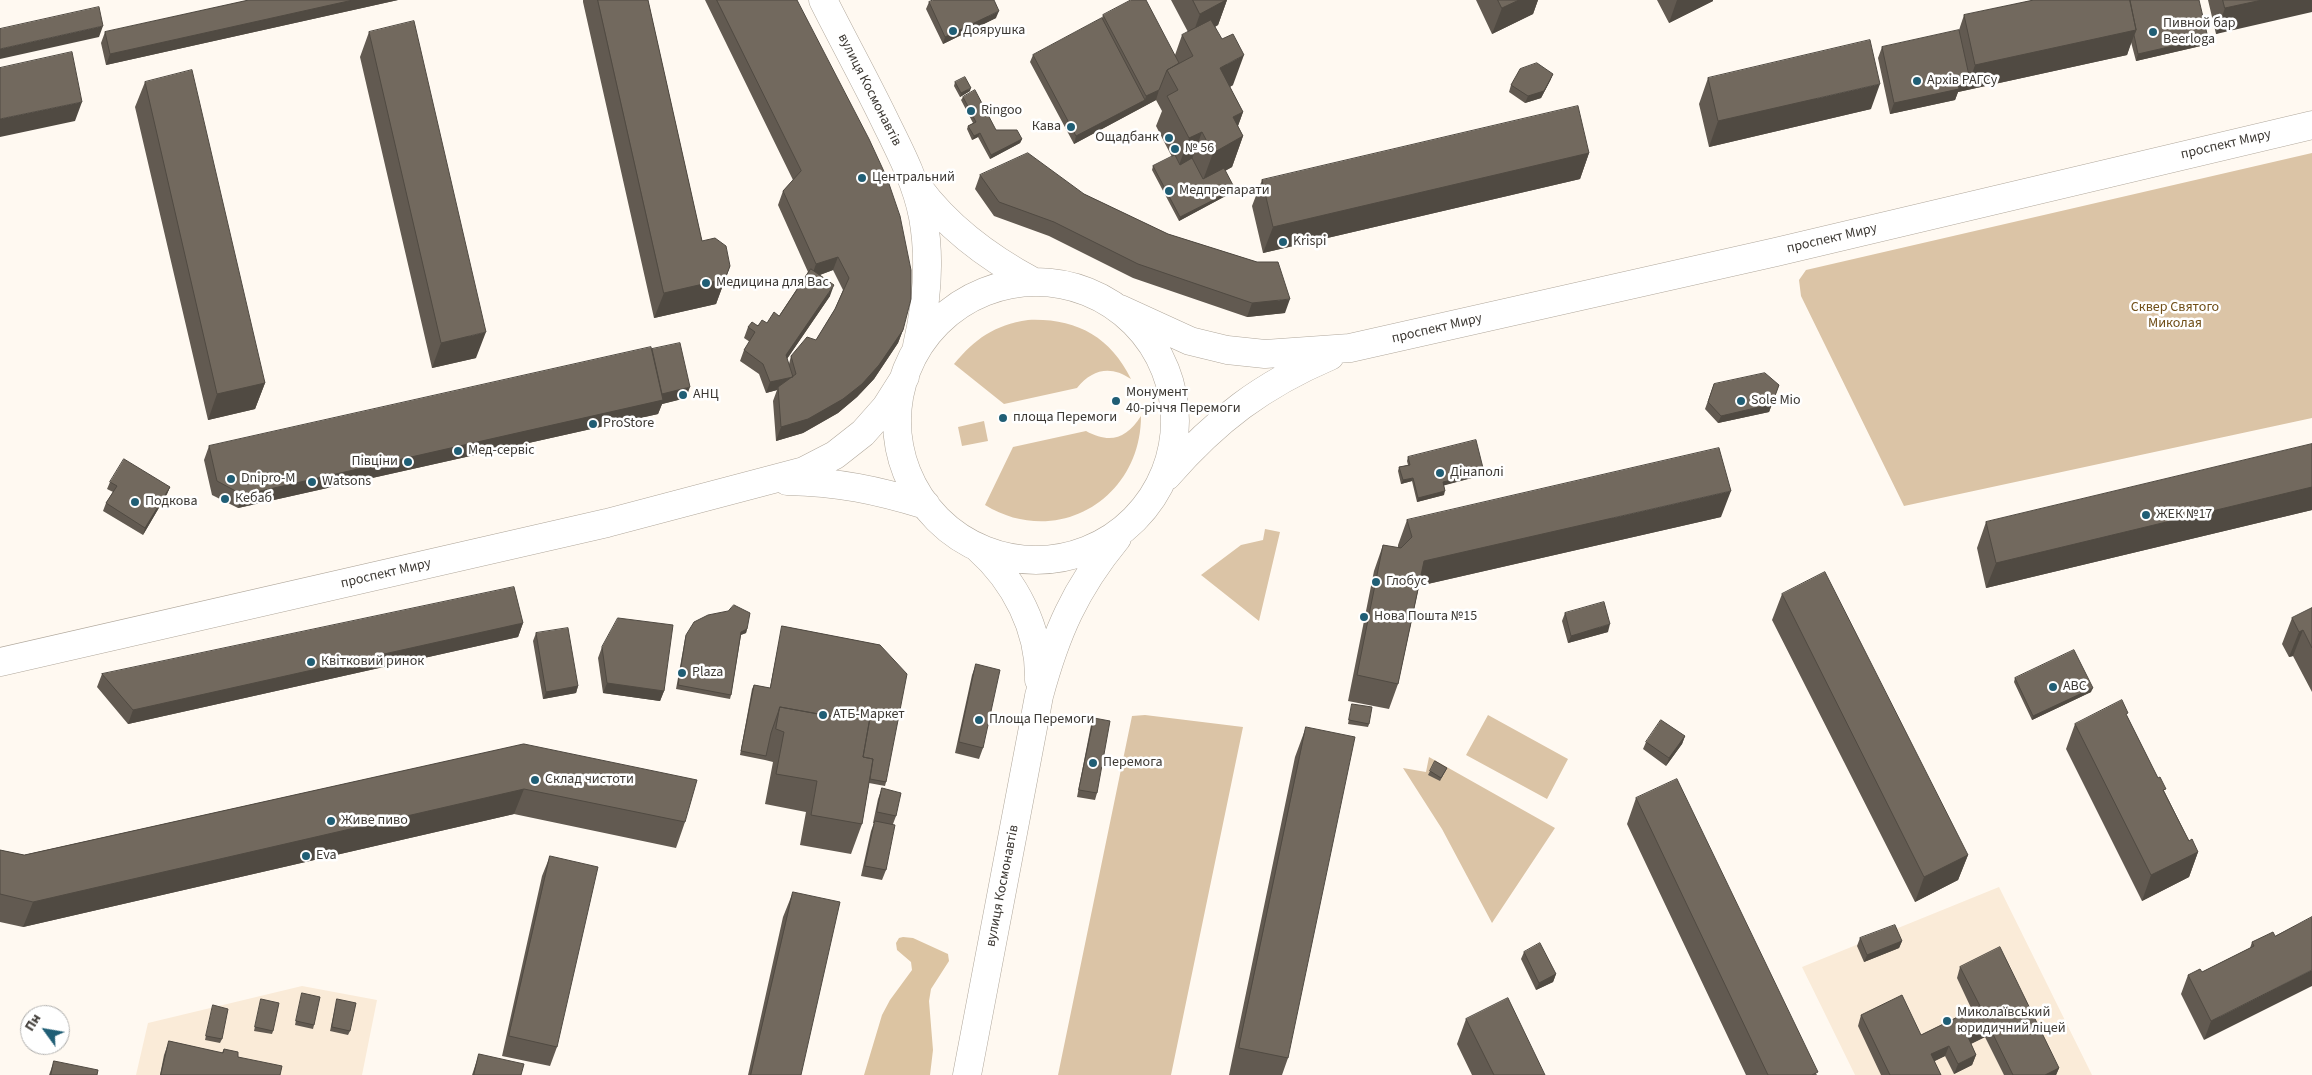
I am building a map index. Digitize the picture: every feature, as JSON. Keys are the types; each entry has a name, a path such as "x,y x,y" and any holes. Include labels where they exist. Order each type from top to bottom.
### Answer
{"main road":[{"name":"вулиця Космонавтів","path":"823,0 875,100 913,180 923,217 927,251 928,286 923,320 898,410 900,444 909,476 926,505"},
{"name":"проспект Миру","path":"0,662 607,523 804,471 835,455 863,433 886,407 923,340 945,316 972,298 1002,286 1034,282 1057,283 1079,288 1190,341 1228,350 1265,354 1350,348 1767,254 2312,125"},
{"name":"вулиця Космонавтів","path":"913,180 939,212 968,240 993,258 1034,282"},
{"path":"926,505 954,532 976,546 1014,558 1034,560 1054,558 1093,547 1127,525 1145,506 1160,484 1168,466 1175,428 1172,389 1158,353 1147,337 1120,309"},
{"name":"проспект Миру","path":"1160,484 1194,445 1232,411 1275,383 1350,348"},
{"name":"проспект Миру","path":"770,481 823,482 850,486 876,490 926,505"},
{"name":"вулиця Космонавтів","path":"967,1075 1038,696 1058,634 1071,604 1088,577 1127,525"},
{"name":"вулиця Космонавтів","path":"976,546 994,562 1009,581 1027,617 1036,648 1039,672 1038,696"}],"shaded area":[{"name":"Миколаївський юридичний ліцей","path":"1999,887 2092,1075 1855,1075 1802,967"},
{"path":"899,938 913,938 948,954 949,961 931,989 929,1001 933,1050 930,1075 864,1075 882,1015 890,1000 912,970 911,962 897,950 896,943"},
{"path":"302,986 377,1000 362,1075 136,1075 148,1023"}],"green space":[{"name":"Сквер Святого Миколая","path":"2312,153 2312,418 1904,506 1801,296 1799,280 1806,270"},
{"path":"1028,320 1061,322 1076,326 1089,333 1113,351 1131,379 1116,372 1102,371 1089,377 1077,388 1004,404 954,364 986,334 1005,325"},
{"path":"1141,416 1137,445 1127,471 1111,492 1090,508 1066,518 1040,521 1012,517 985,505 1013,447 1086,431 1103,437 1117,437 1129,430"},
{"path":"984,421 988,441 962,446 958,427"},
{"path":"1265,529 1280,532 1259,621 1201,575 1241,545 1263,540"},
{"path":"1145,715 1243,727 1171,1075 1058,1075 1132,716"},
{"path":"1488,715 1568,759 1547,799 1466,755"},
{"path":"1429,757 1555,828 1492,923 1442,829 1403,768 1426,772"}],"building":[{"path":"249,0 353,0 110,54 105,32"},
{"path":"598,0 648,0 702,241 715,238 726,246 730,266 725,279 664,293"},
{"path":"717,0 797,0 869,139 887,178 900,216 911,270 911,299 903,330 879,365 862,384 843,399 808,419 781,427 778,387 796,374 791,356 807,337 816,340 835,309 849,278 838,257 816,264 783,191 801,171"},
{"name":"Доярушка","path":"933,0 994,0 999,11 945,37 929,2"},
{"path":"1131,0 1146,0 1179,63 1167,70 1159,90 1146,96 1103,15"},
{"path":"1193,0 1226,0 1200,14"},
{"path":"1498,0 1519,0 1502,8"},
{"path":"2034,0 2130,0 2136,30 1975,65 1964,15"},
{"path":"2130,0 2199,0 2208,38 2138,54 2134,35 2136,30"},
{"path":"2223,0 2262,0 2225,8"},
{"path":"99,7 103,26 0,49 0,29"},
{"path":"1102,18 1145,100 1076,136 1033,55"},
{"path":"1211,20 1222,39 1233,34 1244,55 1220,68 1243,112 1233,117 1243,136 1213,153 1202,132 1189,138 1167,96 1178,90 1167,70 1193,56 1182,35"},
{"path":"414,21 486,332 441,343 369,32"},
{"path":"1959,30 1970,80 1958,83 1959,89 1894,103 1882,47"},
{"path":"1870,40 1880,84 1718,121 1708,78"},
{"path":"72,52 82,102 0,119 0,68"},
{"path":"1537,63 1553,74 1544,91 1528,96 1511,85 1520,69"},
{"path":"192,70 265,383 217,394 145,82"},
{"path":"965,77 971,88 961,93 955,82"},
{"path":"975,90 996,130 1017,130 1022,139 991,155 980,133 974,136 968,126 976,122 963,97"},
{"path":"1578,106 1589,153 1273,227 1262,180"},
{"path":"1028,153 1084,194 1168,234 1257,262 1278,262 1290,299 1252,303 1138,264 1054,222 999,202 980,175"},
{"path":"1175,155 1180,165 1192,158 1203,179 1224,168 1235,189 1180,217 1153,166"},
{"path":"811,269 834,285 786,355 793,377 770,382 763,364 744,350 755,332 748,327 752,322 758,326 762,320 767,323 774,312 779,316"},
{"path":"680,343 690,387 662,394 652,349"},
{"path":"651,347 663,400 243,495 217,481 209,446"},
{"name":"Sole Mio","path":"1765,373 1779,385 1772,404 1721,416 1708,402 1714,384"},
{"name":"Дінаполі","path":"1476,440 1484,472 1443,482 1445,491 1418,498 1413,478 1403,480 1399,467 1410,465 1408,457"},
{"path":"2312,444 2312,487 1996,563 1986,522"},
{"path":"1719,448 1731,491 1424,561 1398,684 1357,675 1383,545 1401,548 1412,537 1407,520"},
{"name":"Подкова","path":"124,459 170,487 145,528 106,503 117,486 110,482"},
{"path":"1825,572 1968,855 1924,877 1782,594"},
{"name":"Квітковий ринок","path":"514,587 523,623 133,710 102,674"},
{"path":"1604,602 1610,624 1571,636 1565,613"},
{"path":"734,605 750,613 747,629 741,632 731,695 678,685 686,635 694,622 708,615 728,611"},
{"path":"2312,608 2312,648 2303,630 2299,632 2292,618"},
{"path":"618,618 673,625 664,691 607,683 602,647"},
{"name":"АТБ-Маркет","path":"782,626 880,645 907,674 886,782 870,779 873,759 863,757 871,712 849,708 845,719 780,707 771,733 766,756 741,751 754,685 770,688"},
{"path":"568,628 578,686 546,692 536,633"},
{"name":"ABC","path":"2074,650 2093,688 2033,716 2015,678"},
{"path":"976,664 1000,670 983,748 959,742"},
{"path":"2122,700 2128,713 2126,714 2158,778 2160,777 2166,789 2163,790 2189,841 2192,839 2198,852 2151,875 2075,724"},
{"path":"1352,704 1372,707 1369,724 1349,720"},
{"path":"780,707 847,719 849,708 871,712 863,757 873,759 862,824 811,815 817,781 776,774 784,732 776,729"},
{"name":"Перемога","path":"1094,718 1110,721 1097,793 1079,790"},
{"path":"1661,720 1685,736 1669,758 1646,742"},
{"path":"1306,727 1355,737 1288,1058 1239,1048"},
{"path":"524,744 697,780 685,822 524,789 33,902 0,894 0,850 24,855"},
{"path":"1435,761 1447,768 1441,778 1430,771"},
{"path":"1677,779 1818,1072 1812,1075 1768,1075 1636,798"},
{"path":"882,788 901,793 896,816 877,812"},
{"path":"875,821 895,825 886,870 865,866"},
{"path":"550,856 598,867 557,1047 509,1036"},
{"path":"793,892 840,902 801,1075 751,1075"},
{"path":"2312,917 2312,970 2211,1021 2188,975 2200,969 2202,972 2254,946 2252,942 2273,932 2275,936"},
{"path":"1895,925 1902,941 1867,955 1860,938"},
{"path":"1540,943 1556,974 1539,983 1524,952"},
{"path":"2000,947 2059,1068 2045,1075 2013,1075 1989,1026 1968,1037 1976,1055 1958,1064 1949,1046 1931,1054 1941,1075 1890,1075 1861,1015 1902,995 1921,1035 1980,1006 1960,967"},
{"path":"302,993 320,997 314,1025 296,1021"},
{"path":"1508,998 1545,1075 1494,1075 1466,1019"},
{"path":"261,999 279,1003 273,1031 255,1027"},
{"path":"337,999 356,1003 350,1031 332,1027"},
{"path":"213,1005 228,1009 222,1039 206,1036"},
{"path":"169,1041 223,1053 224,1049 238,1052 238,1057 282,1066 280,1075 161,1075"},
{"path":"479,1054 524,1064 521,1075 474,1075"},
{"path":"54,1061 98,1070 97,1075 51,1075"}],"place":[{"name":"Доярушка","path":"953,31"},
{"name":"Пивной бар Beerloga","path":"2153,32"},
{"name":"Архів РАГСу","path":"1917,81"},
{"name":"Ringoo","path":"971,111"},
{"name":"Кава","path":"1071,127"},
{"name":"Ощадбанк","path":"1169,138"},
{"name":"№ 56","path":"1175,149"},
{"name":"Центральний","path":"862,178"},
{"name":"Медпрепарати","path":"1169,191"},
{"name":"Krispi","path":"1283,242"},
{"name":"Медицина для Вас","path":"706,283"},
{"name":"АНЦ","path":"683,395"},
{"name":"Монумент 40-річчя Перемоги","path":"1116,401"},
{"name":"Sole Mio","path":"1741,401"},
{"name":"площа Перемоги","path":"1003,418"},
{"name":"ProStore","path":"593,424"},
{"name":"Мед-сервіс","path":"458,451"},
{"name":"Півціни","path":"408,462"},
{"name":"Дінаполі","path":"1440,473"},
{"name":"Dnipro-M","path":"231,479"},
{"name":"Watsons","path":"312,482"},
{"name":"Кебаб","path":"225,499"},
{"name":"Подкова","path":"135,502"},
{"name":"ЖЕК №17","path":"2146,515"},
{"name":"Глобус","path":"1376,582"},
{"name":"Нова Пошта №15","path":"1364,617"},
{"name":"Квітковий ринок","path":"311,662"},
{"name":"Plaza","path":"682,673"},
{"name":"ABC","path":"2053,687"},
{"name":"АТБ-Маркет","path":"823,715"},
{"name":"Площа Перемоги","path":"979,720"},
{"name":"Перемога","path":"1093,763"},
{"name":"Склад чистоти","path":"535,780"},
{"name":"Живе пиво","path":"331,821"},
{"name":"Eva","path":"306,856"},
{"name":"Миколаївський юридичний ліцей","path":"1947,1021"}]}
